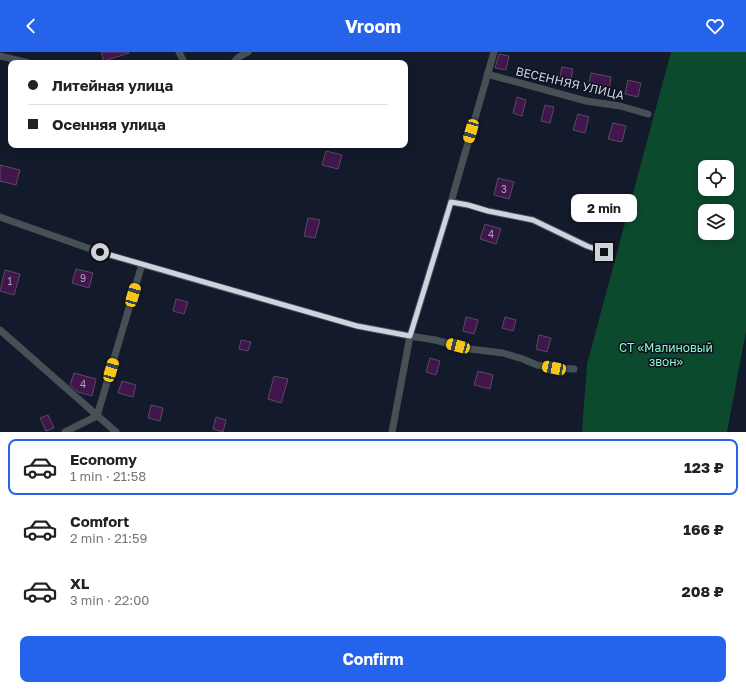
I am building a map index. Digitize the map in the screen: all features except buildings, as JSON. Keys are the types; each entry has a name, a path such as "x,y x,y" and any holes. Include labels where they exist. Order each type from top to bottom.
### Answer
{"street":[{"path":"179,52 183,60"},
{"path":"236,60 248,52"},
{"path":"392,432 410,336 451,202 494,52"},
{"path":"0,56 17,60"},
{"name":"ВЕСЕННЯЯ УЛИЦА","path":"487,74 586,101 620,106 648,114"},
{"path":"451,202 533,220 587,246 604,252"},
{"path":"0,217 100,252 357,326 435,340 470,349 503,353 537,365 574,369"},
{"path":"65,432 98,416 142,264"},
{"path":"0,330 116,432"}],"green space":[{"name":"СТ «Малиновый звон»","path":"671,52 746,52 746,331 727,432 582,432 587,364"}],"route":[{"path":"100,252 357,326 410,336 451,202 533,220 587,246 604,252"}]}
